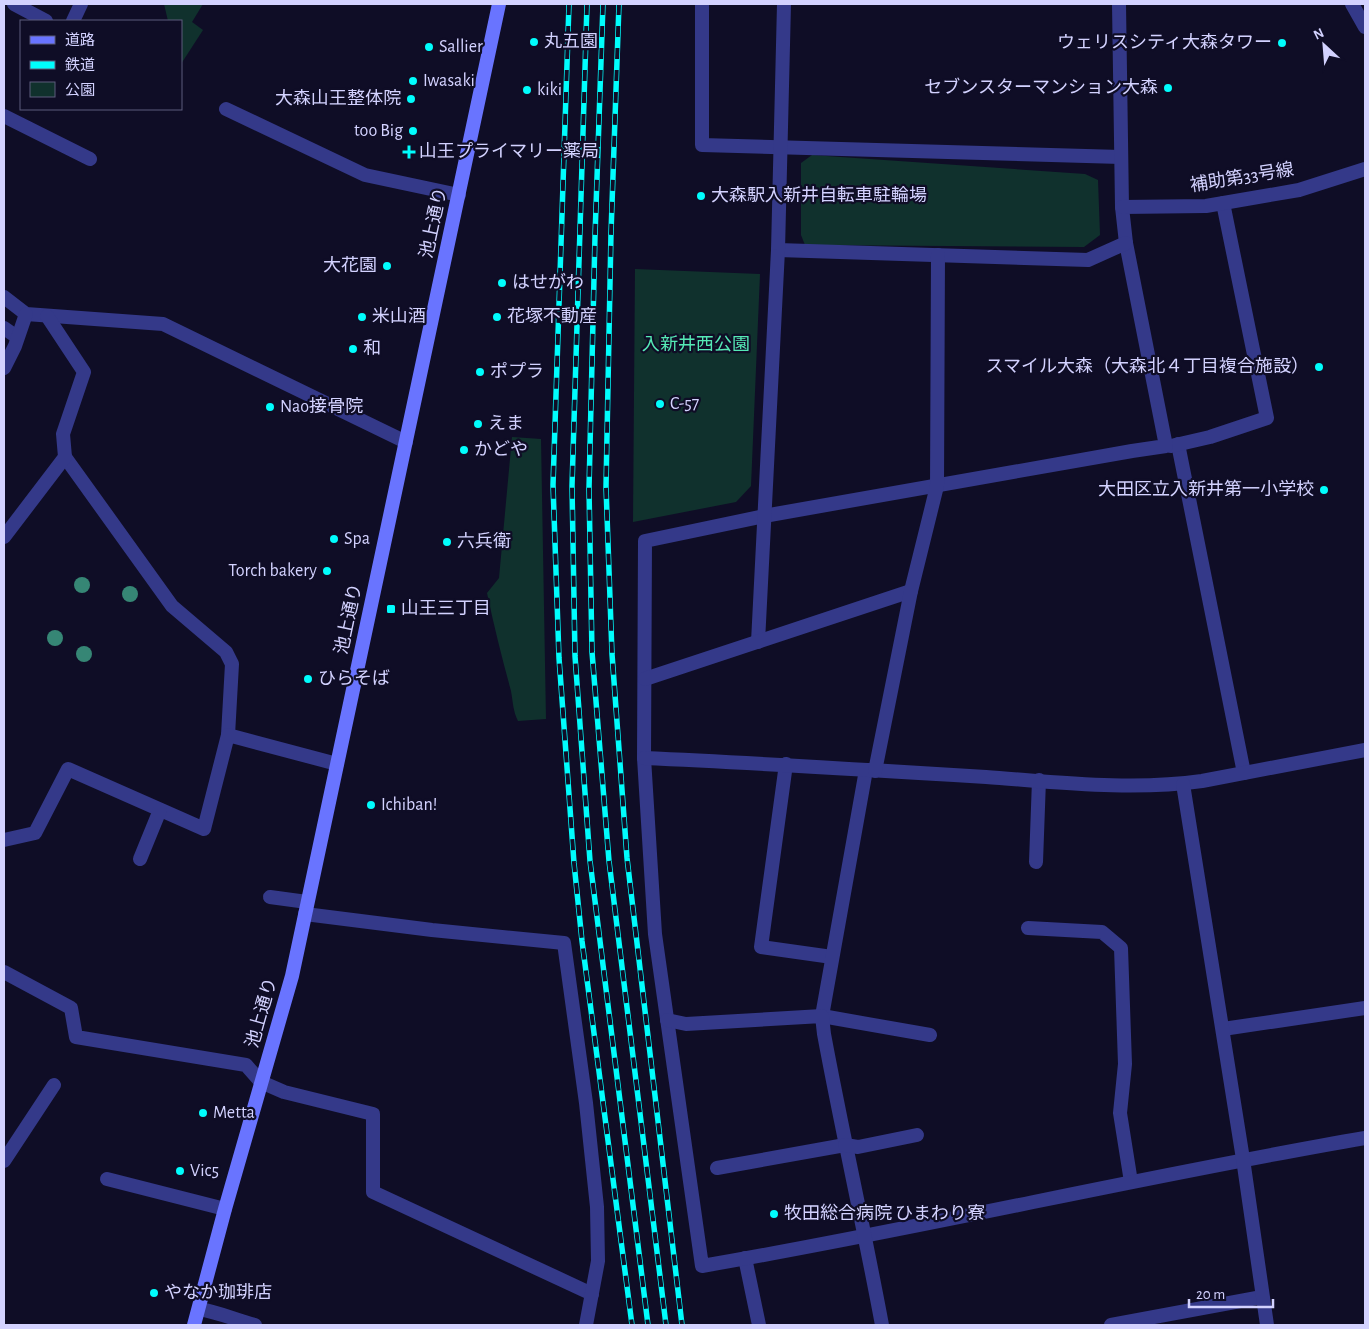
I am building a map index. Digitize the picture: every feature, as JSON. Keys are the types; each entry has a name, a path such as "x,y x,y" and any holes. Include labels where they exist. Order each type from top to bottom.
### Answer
{"main road":[{"name":"池上通り","path":"194,1325 225,1209 292,976 499,4"}],"street":[{"path":"14,4 44,20"},
{"path":"73,20 81,4"},
{"path":"702,4 702,145 1121,157"},
{"path":"758,642 778,250 784,4"},
{"path":"1119,4 1122,207 1126,243 1244,773"},
{"path":"1352,4 1365,28"},
{"path":"226,109 365,175 459,195"},
{"path":"4,116 90,158"},
{"name":"補助第33号線","path":"1122,207 1206,206 1299,190 1365,169"},
{"path":"1223,203 1267,418 1210,437 1172,445 764,516 645,541 644,758 655,934 702,1266 1243,1159 1365,1138"},
{"path":"778,250 1088,260 1126,243"},
{"path":"882,1325 845,1145 822,1016 832,957 871,770 914,608 911,591 937,486 938,255"},
{"path":"4,297 26,314 163,324 406,442"},
{"path":"4,368 15,346 26,314"},
{"path":"4,840 35,833 68,769 204,830 228,735 232,664 226,652 172,606 65,457 63,434 84,372 47,316"},
{"path":"4,328 18,337"},
{"path":"4,537 65,457"},
{"path":"645,679 911,591"},
{"path":"228,735 337,764"},
{"path":"644,758 786,764 1120,786 1183,784 1365,750"},
{"path":"786,764 761,947 832,957"},
{"path":"1036,862 1039,780"},
{"path":"1183,784 1243,1159 1266,1325"},
{"path":"140,859 160,810"},
{"path":"270,897 306,908 432,930 564,944 586,1103 597,1207 598,1261 586,1325"},
{"path":"1028,928 1102,932 1121,948 1125,1064 1120,1113 1131,1182"},
{"path":"4,972 71,1008 76,1037 240,1064 246,1066 261,1082 284,1092 373,1114 374,1192 592,1294"},
{"path":"1223,1029 1365,1008"},
{"path":"667,1020 686,1024 822,1016 930,1034"},
{"path":"4,1161 54,1085"},
{"path":"718,1168 845,1145 858,1147 917,1136"},
{"path":"107,1179 225,1209"},
{"path":"745,1258 759,1325"},
{"path":"1111,1325 1262,1297"},
{"path":"199,1309 217,1312 255,1325"}],"green space":[{"path":"164,4 203,4 192,22 203,30 182,62 182,20 168,20"},
{"path":"812,155 1085,174 1098,180 1100,235 1084,247 805,245 801,235 801,163"},
{"name":"入新井西公園","path":"635,269 760,274 751,486 736,502 633,522"},
{"path":"512,437 541,439 546,719 518,721 487,593 499,578"}],"railway":[{"path":"569,4 553,485 559,658 574,863 582,941 632,1325"},
{"path":"587,4 572,486 575,656 590,861 648,1325"},
{"path":"603,4 589,489 592,652 609,861 666,1325"},
{"path":"619,4 611,233 606,487 612,654 627,858 682,1325"}],"place":[{"name":"丸五園","path":"534,42"},
{"name":"ウェリスシティ大森タワー","path":"1282,43"},
{"name":"Sallier","path":"429,47"},
{"name":"Iwasaki","path":"413,81"},
{"name":"セブンスターマンション大森","path":"1168,88"},
{"name":"kiki","path":"527,90"},
{"name":"大森山王整体院","path":"411,99"},
{"name":"too Big","path":"413,131"},
{"name":"山王プライマリー薬局","path":"409,152"},
{"name":"大森駅入新井自転車駐輪場","path":"701,196"},
{"name":"大花園","path":"387,266"},
{"name":"はせがわ","path":"502,283"},
{"name":"米山酒","path":"362,317"},
{"name":"花塚不動産","path":"497,317"},
{"name":"和","path":"353,349"},
{"name":"スマイル大森（大森北４丁目複合施設）","path":"1319,367"},
{"name":"ポプラ","path":"480,372"},
{"name":"C-57","path":"660,404"},
{"name":"Nao接骨院","path":"270,407"},
{"name":"えま","path":"478,424"},
{"name":"かどや","path":"464,450"},
{"name":"大田区立入新井第一小学校","path":"1324,490"},
{"name":"Spa","path":"334,539"},
{"name":"六兵衛","path":"447,542"},
{"name":"Torch bakery","path":"327,571"},
{"name":"山王三丁目","path":"391,609"},
{"name":"ひらそば","path":"308,679"},
{"name":"Ichiban!","path":"371,805"},
{"name":"Metta","path":"203,1113"},
{"name":"Vic5","path":"180,1171"},
{"name":"牧田総合病院 ひまわり寮","path":"774,1214"},
{"name":"やなか珈琲店","path":"154,1293"}]}
